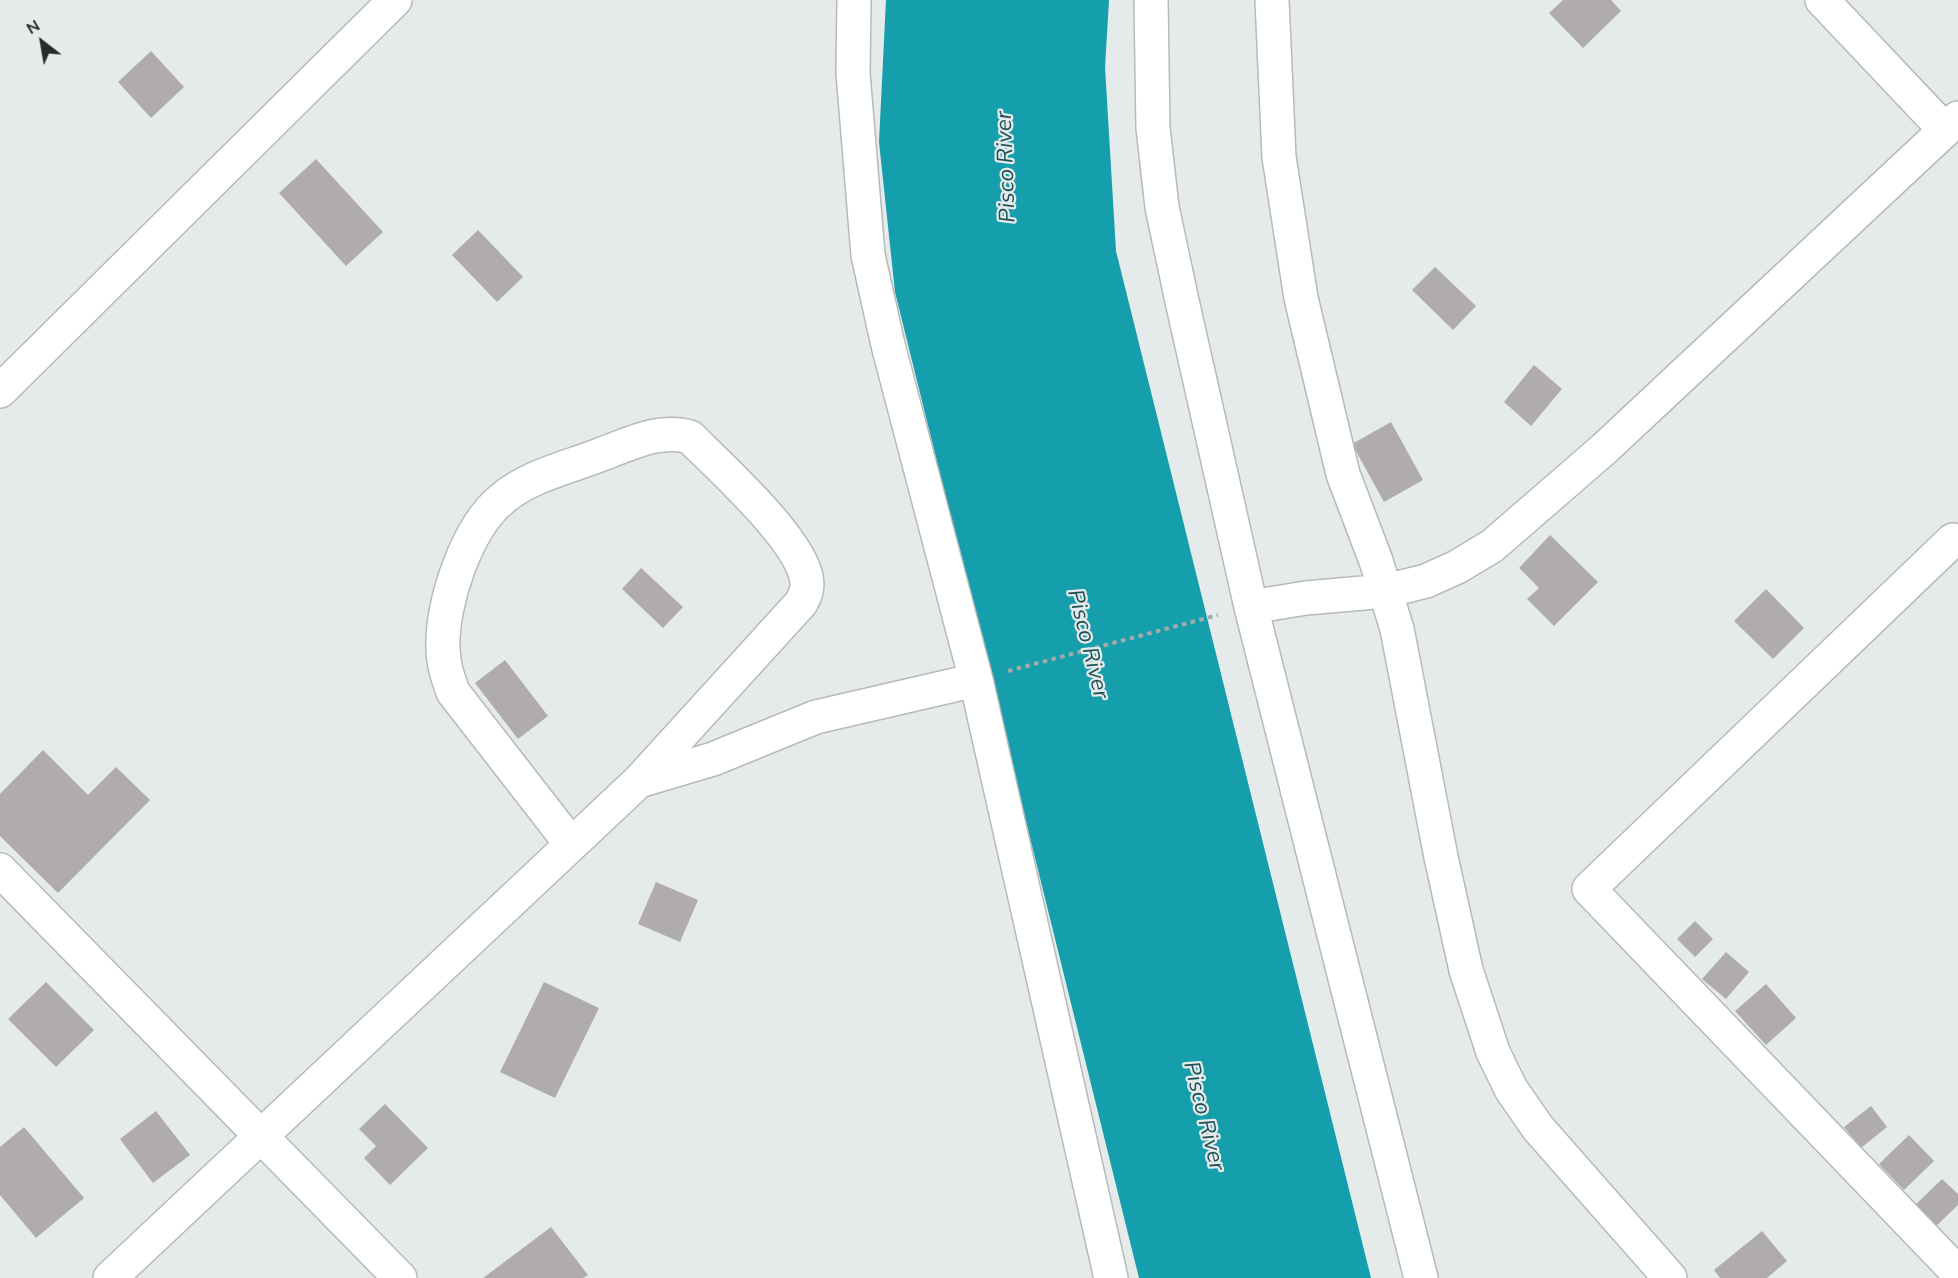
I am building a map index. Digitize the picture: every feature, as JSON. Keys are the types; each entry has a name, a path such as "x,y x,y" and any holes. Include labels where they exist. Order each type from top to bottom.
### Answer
{"street":[{"path":"0,391 395,0"},
{"path":"854,0 853,84 868,255 888,345 987,677 1111,1278"},
{"path":"1150,0 1153,128 1162,207 1239,610 1421,1278"},
{"path":"1272,0 1279,157 1301,298 1343,474 1386,591 1406,668 1441,857 1466,970 1493,1052 1510,1089 1538,1128 1670,1278"},
{"path":"1239,610 1306,598 1386,591 1426,581 1457,567 1492,546 1527,518 1951,124 1822,0"},
{"path":"110,1278 639,781 801,603 808,584 798,556 758,505 690,437 675,432 629,444 523,486 502,498 486,515 469,545 444,617 442,648 445,672 453,692 571,844"},
{"path":"1953,540 1588,888 1958,1273"},
{"path":"639,781 713,759 816,717 987,677"},
{"path":"0,870 400,1278"}],"path":[{"path":"987,677 1239,610"}],"water":[{"name":"Pisco River","path":"886,0 1109,0 1105,67 1116,251 1371,1278 1139,1278 895,292 879,142"}],"building":[{"path":"1563,0 1611,0 1621,11 1583,48 1549,13"},
{"path":"151,51 184,87 151,118 118,82"},
{"path":"316,159 383,232 346,266 279,193"},
{"path":"478,230 523,277 497,302 452,255"},
{"path":"1435,267 1476,306 1453,330 1412,290"},
{"path":"1534,365 1562,389 1531,426 1504,402"},
{"path":"1391,422 1423,480 1384,502 1352,444"},
{"path":"1550,535 1598,582 1554,626 1527,599 1539,588 1519,568"},
{"path":"641,568 683,607 663,628 622,589"},
{"path":"1766,589 1804,628 1773,659 1734,621"},
{"path":"505,660 548,716 518,739 475,683"},
{"path":"43,750 88,795 116,767 150,800 58,893 0,836 0,794"},
{"path":"656,882 698,900 680,942 638,924"},
{"path":"1695,921 1713,939 1695,957 1677,939"},
{"path":"1726,952 1749,972 1726,999 1702,979"},
{"path":"46,982 94,1030 56,1067 8,1019"},
{"path":"544,982 599,1008 555,1098 500,1072"},
{"path":"1766,984 1796,1018 1766,1045 1735,1011"},
{"path":"385,1104 428,1148 390,1185 364,1158 376,1146 359,1129"},
{"path":"1871,1106 1887,1127 1861,1148 1844,1127"},
{"path":"156,1111 190,1155 153,1183 120,1139"},
{"path":"24,1127 84,1198 36,1238 0,1195 0,1147"},
{"path":"1909,1135 1934,1161 1904,1190 1879,1164"},
{"path":"1942,1179 1958,1194 1958,1205 1933,1229 1912,1208"},
{"path":"551,1227 588,1275 583,1278 483,1278"},
{"path":"1762,1231 1787,1261 1767,1278 1720,1278 1714,1270"}]}
